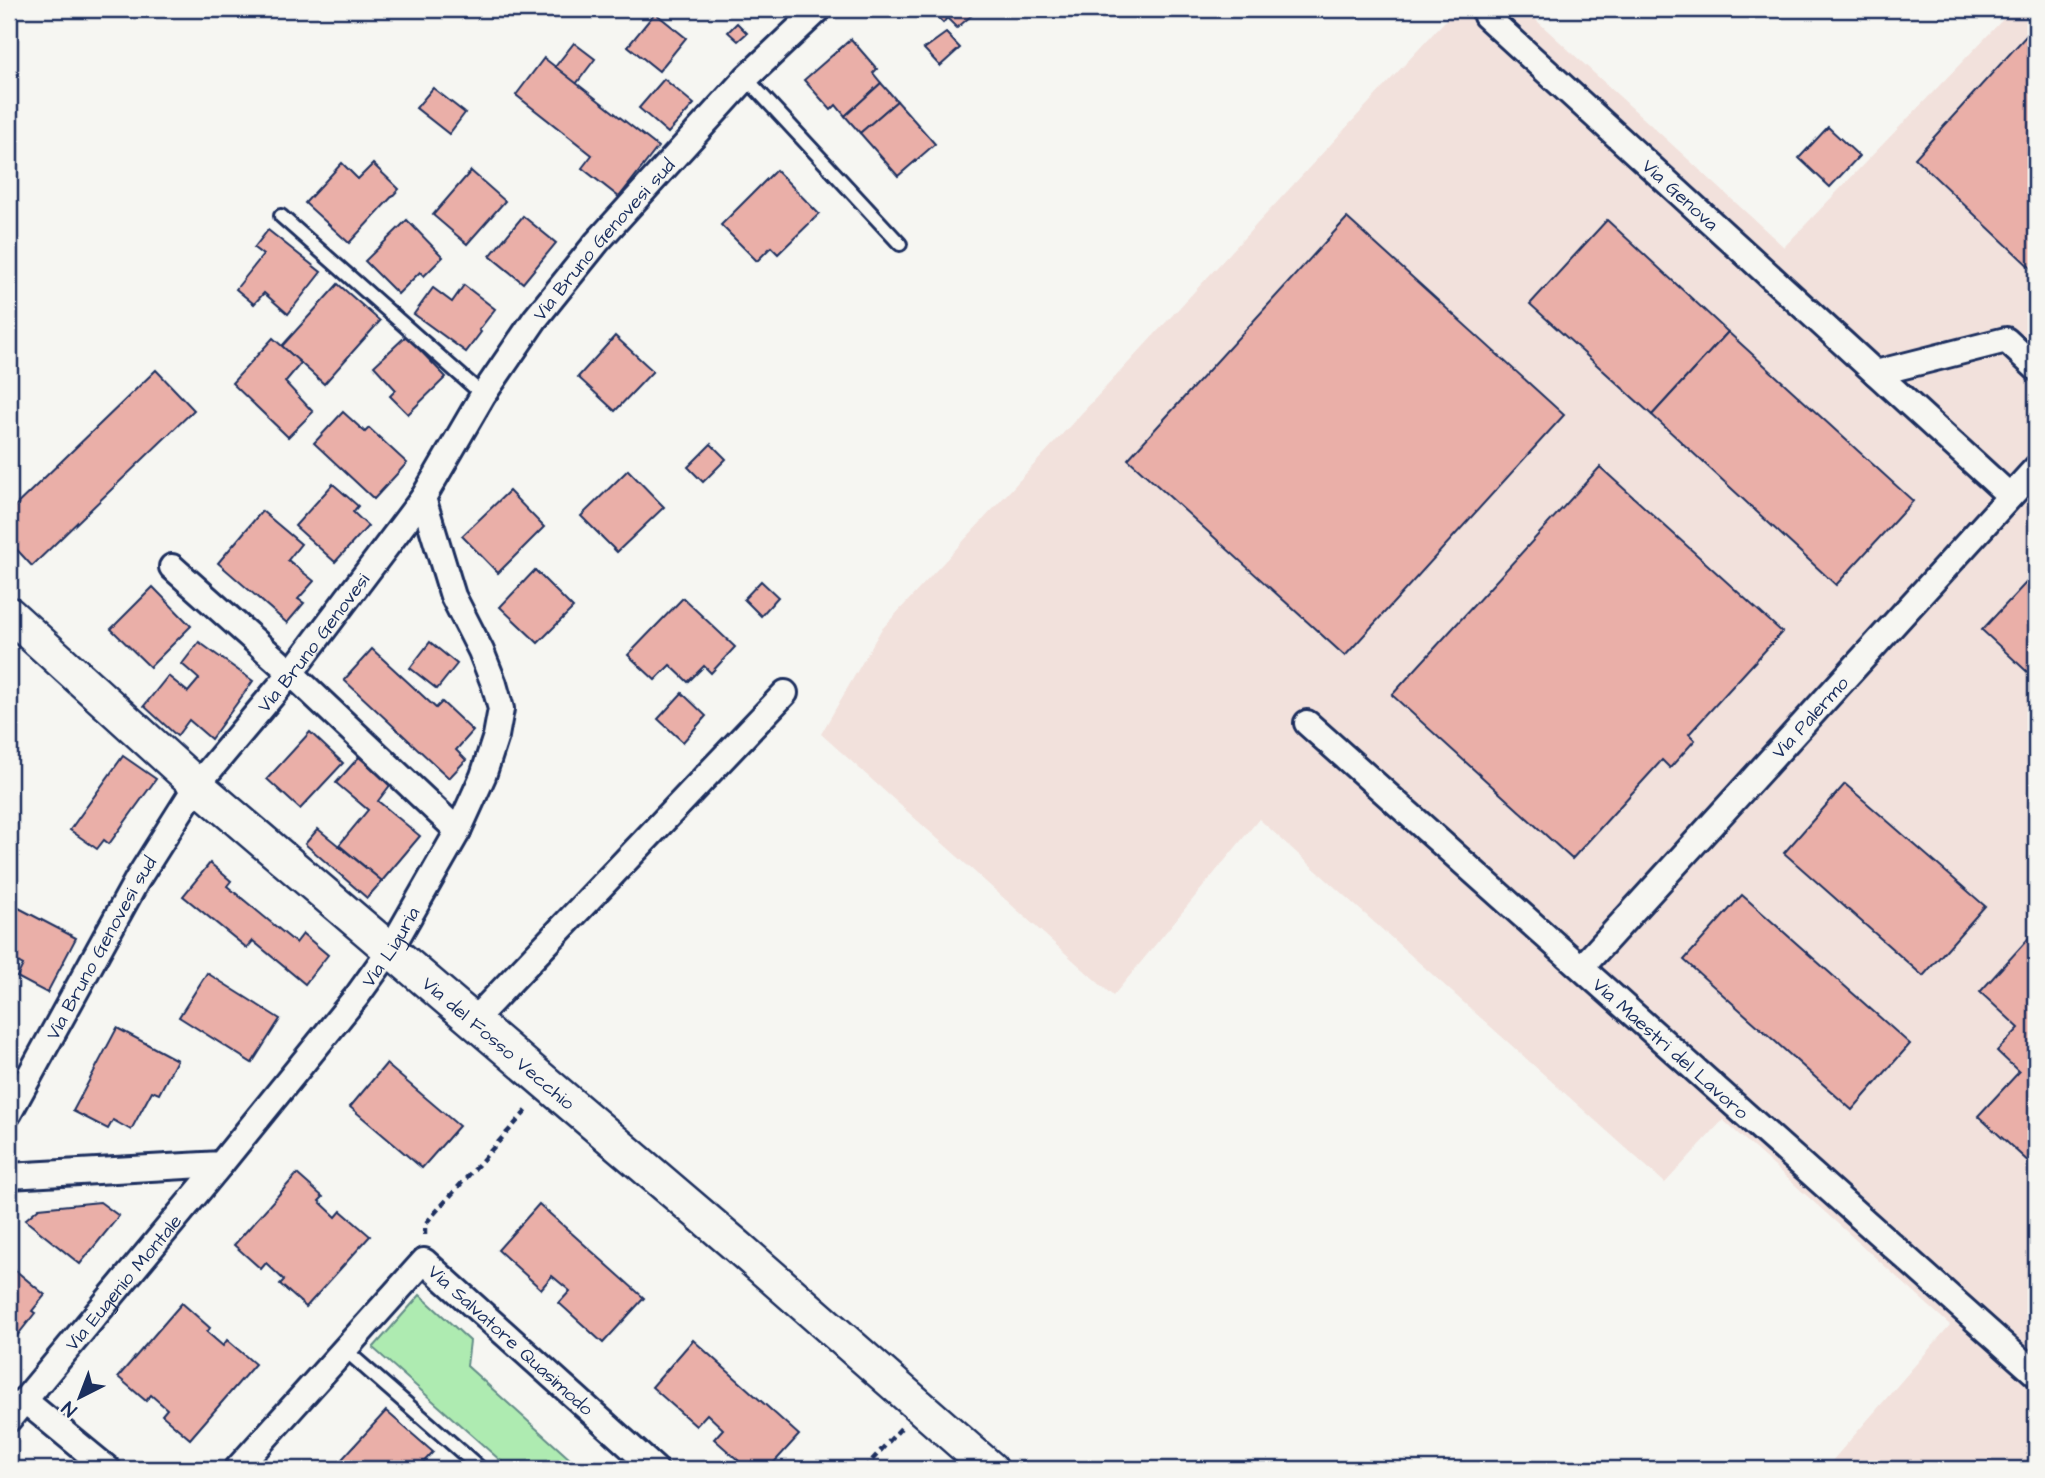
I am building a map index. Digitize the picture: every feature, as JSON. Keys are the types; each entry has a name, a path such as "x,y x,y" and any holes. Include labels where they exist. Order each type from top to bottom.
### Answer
{"street":[{"name":"Via Bruno Genovesi sud","path":"423,498 483,396 535,319 597,242 746,78 819,9"},
{"name":"Via Genova","path":"1486,16 2010,496"},
{"path":"1876,373 2006,341 2036,368"},
{"name":"Via Palermo","path":"1582,967 2036,468"},
{"name":"Via Bruno Genovesi","path":"197,785 292,673 423,498"},
{"name":"Via Liguria","path":"221,1164 357,996 390,950 458,831 483,776 496,736 500,709 494,684 481,651 453,596 423,498"},
{"path":"172,567 292,673 458,831"},
{"name":"Via del Fosso Vecchio","path":"9,614 197,785 550,1085 991,1469"},
{"path":"474,1020 785,693"},
{"name":"Via Maestri del Lavoro","path":"1307,723 2036,1374"},
{"name":"Via Bruno Genovesi sud","path":"9,1114 137,880 197,785"},
{"path":"9,1176 221,1164"},
{"name":"Via Eugenio Montale","path":"108,1469 17,1409 221,1164"},
{"name":"Via Salvatore Quasimodo","path":"237,1469 424,1261 655,1469"}],"lane":[{"path":"746,78 900,244"},
{"path":"281,216 483,396"},
{"path":"344,1349 481,1469"}],"path":[{"path":"424,1261 425,1224 550,1085"},
{"path":"864,1469 920,1407"}],"shaded area":[{"path":"1456,9 1524,9 1784,247 2013,9 2036,9 2036,1469 1825,1469 1950,1325 1723,1120 1665,1183 1259,819 1113,996 821,734 881,630"}],"green space":[{"path":"420,1295 470,1341 467,1366 581,1469 510,1469 373,1348"}],"building":[{"path":"930,9 979,9 957,28 947,18 943,23"},
{"path":"655,13 686,38 659,71 628,46"},
{"path":"737,23 747,33 738,41 728,32"},
{"path":"2036,25 2036,273 1915,158"},
{"path":"946,33 960,48 940,66 924,49"},
{"path":"851,39 877,69 873,73 881,83 845,116 836,105 831,110 804,80"},
{"path":"574,43 595,59 576,84 555,67"},
{"path":"544,58 658,147 619,197 582,168 592,155 516,95"},
{"path":"664,79 694,104 668,133 639,108"},
{"path":"881,83 897,101 860,133 845,116"},
{"path":"433,88 465,113 449,134 416,108"},
{"path":"897,101 935,144 898,176 860,133"},
{"path":"1828,127 1859,156 1830,187 1799,158"},
{"path":"342,163 358,179 373,164 399,189 349,243 305,203"},
{"path":"776,170 819,214 778,254 771,247 757,261 721,225"},
{"path":"471,171 505,201 467,244 433,215"},
{"path":"523,216 556,243 523,283 490,256"},
{"path":"1347,218 1564,415 1345,656 1128,459"},
{"path":"407,220 443,257 424,276 420,272 398,294 365,261"},
{"path":"1607,220 1728,332 1652,415 1530,304"},
{"path":"268,230 321,272 288,314 264,293 254,304 236,289 263,255 254,248"},
{"path":"338,284 380,321 324,384 282,346"},
{"path":"464,285 495,309 466,352 414,314 433,288 452,302"},
{"path":"1728,332 1913,501 1836,585 1652,415"},
{"path":"406,336 446,377 408,414 390,396 396,390 374,366"},
{"path":"615,336 653,371 615,411 578,377"},
{"path":"273,338 301,363 285,382 313,412 288,437 232,383"},
{"path":"156,370 194,410 32,566 9,541 9,512"},
{"path":"343,412 365,432 369,428 407,463 374,499 314,443"},
{"path":"711,444 726,459 703,482 688,467"},
{"path":"1600,467 1782,632 1689,734 1695,740 1670,768 1662,760 1572,859 1392,695"},
{"path":"628,470 664,507 617,552 581,516"},
{"path":"333,484 358,506 353,512 368,526 335,562 295,526"},
{"path":"509,491 544,527 498,573 462,536"},
{"path":"262,511 301,544 288,560 314,581 298,599 304,603 287,623 218,563"},
{"path":"535,570 573,608 538,643 500,607"},
{"path":"2036,572 2036,680 1982,630"},
{"path":"761,581 778,597 761,616 744,599"},
{"path":"153,587 191,626 150,667 111,629"},
{"path":"683,598 735,647 711,673 704,666 688,682 670,665 655,680 628,655"},
{"path":"199,642 253,681 211,739 189,720 177,736 144,706 168,676 188,692 199,679 182,664"},
{"path":"430,642 457,664 437,689 410,668"},
{"path":"372,649 436,708 442,702 473,731 456,750 466,760 449,778 344,680"},
{"path":"682,693 706,716 683,742 658,719"},
{"path":"310,732 343,763 300,809 267,779"},
{"path":"123,756 156,779 109,844 104,840 97,849 70,830"},
{"path":"359,757 391,784 378,801 420,836 382,881 339,845 368,810 336,783"},
{"path":"1845,784 1985,906 1923,976 1784,853"},
{"path":"318,829 382,881 367,898 305,844"},
{"path":"210,863 231,881 227,886 296,943 303,934 328,955 305,984 253,941 247,948 183,896"},
{"path":"1742,895 1910,1044 1852,1110 1684,960"},
{"path":"13,905 76,938 47,993 17,977 23,965 9,957 9,913"},
{"path":"2036,930 2036,1159 2031,1164 1978,1116 2019,1072 1997,1051 2019,1028 1980,992"},
{"path":"207,973 280,1019 252,1063 179,1017"},
{"path":"117,1028 177,1060 159,1094 152,1091 131,1130 113,1120 108,1129 73,1111"},
{"path":"386,1064 459,1126 422,1168 350,1107"},
{"path":"297,1174 323,1197 319,1201 336,1217 341,1211 370,1236 306,1307 280,1284 284,1280 266,1263 261,1269 234,1245"},
{"path":"100,1202 119,1216 80,1264 25,1220 39,1208"},
{"path":"539,1204 644,1298 603,1343 559,1303 570,1291 552,1276 541,1289 498,1250"},
{"path":"9,1265 45,1295 32,1311 35,1313 9,1346"},
{"path":"182,1303 210,1328 207,1332 223,1346 227,1340 255,1364 190,1439 162,1415 167,1409 151,1395 146,1401 118,1377"},
{"path":"693,1340 799,1435 768,1469 748,1469 714,1439 723,1429 707,1414 696,1426 652,1387"},
{"path":"386,1411 433,1452 417,1469 333,1469"}]}
